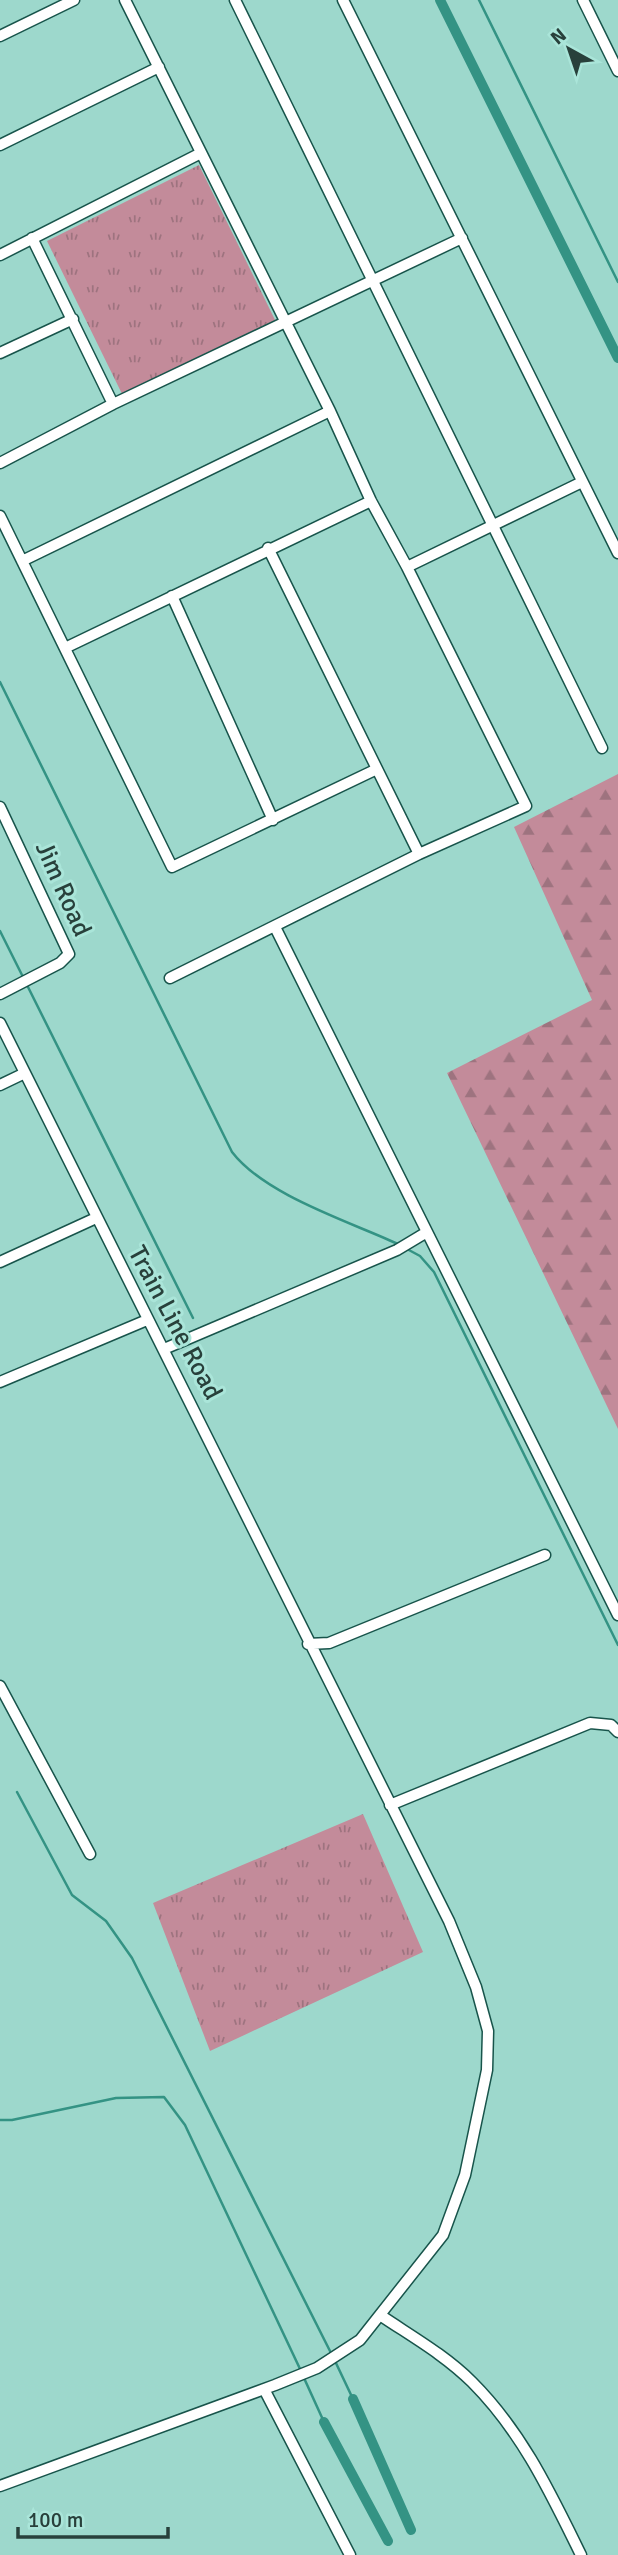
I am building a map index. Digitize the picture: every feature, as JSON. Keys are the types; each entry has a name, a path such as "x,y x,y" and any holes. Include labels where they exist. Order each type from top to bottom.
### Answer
{"street":[{"path":"0,36 74,0"},
{"path":"125,0 330,411 371,501 407,567 526,806 419,854 170,978"},
{"path":"235,0 495,524 602,748"},
{"path":"343,0 618,553"},
{"path":"583,0 618,71"},
{"path":"0,145 159,67"},
{"path":"0,255 201,153"},
{"path":"32,238 113,404"},
{"path":"0,463 113,404 462,238"},
{"path":"0,353 73,319"},
{"path":"22,561 330,411"},
{"path":"407,567 582,482"},
{"path":"65,648 268,548 371,501"},
{"path":"0,516 172,867 377,769"},
{"path":"268,548 419,854"},
{"path":"172,596 273,820"},
{"name":"Jim Road","path":"0,807 69,949 66,960 0,994"},
{"path":"275,927 618,1615"},
{"name":"Train Line Road","path":"0,1023 449,1922 476,1987 488,2031 486,2070 465,2175 443,2235 360,2340 317,2368 0,2486"},
{"path":"0,1085 25,1073"},
{"path":"0,1262 96,1218"},
{"path":"164,1349 397,1250 427,1232"},
{"path":"0,1382 147,1320"},
{"path":"308,1644 329,1643 545,1555"},
{"path":"0,1686 90,1854"},
{"path":"390,1805 590,1723 611,1725 618,1732"},
{"path":"380,2315 441,2356 471,2382 516,2434 539,2468 581,2555"},
{"path":"264,2389 350,2555"}],"green space":[{"path":"199,165 277,324 125,400 47,241"},
{"path":"618,774 618,1429 447,1073 592,1000 514,827"},
{"path":"363,1814 423,1952 210,2051 153,1903"}],"waterway":[{"path":"440,0 618,358"},
{"path":"479,0 618,282"},
{"path":"0,682 232,1152 247,1167 286,1194 398,1244"},
{"path":"0,931 23,977"},
{"path":"26,983 193,1318"},
{"path":"407,1249 420,1256 434,1272 618,1645"},
{"path":"17,1792 72,1895 106,1921 132,1958 332,2355"},
{"path":"0,2120 12,2120 116,2098 164,2097 185,2125 301,2371"},
{"path":"335,2361 353,2399"},
{"path":"304,2378 324,2422"},
{"path":"353,2399 411,2530"},
{"path":"324,2422 388,2541"}]}
